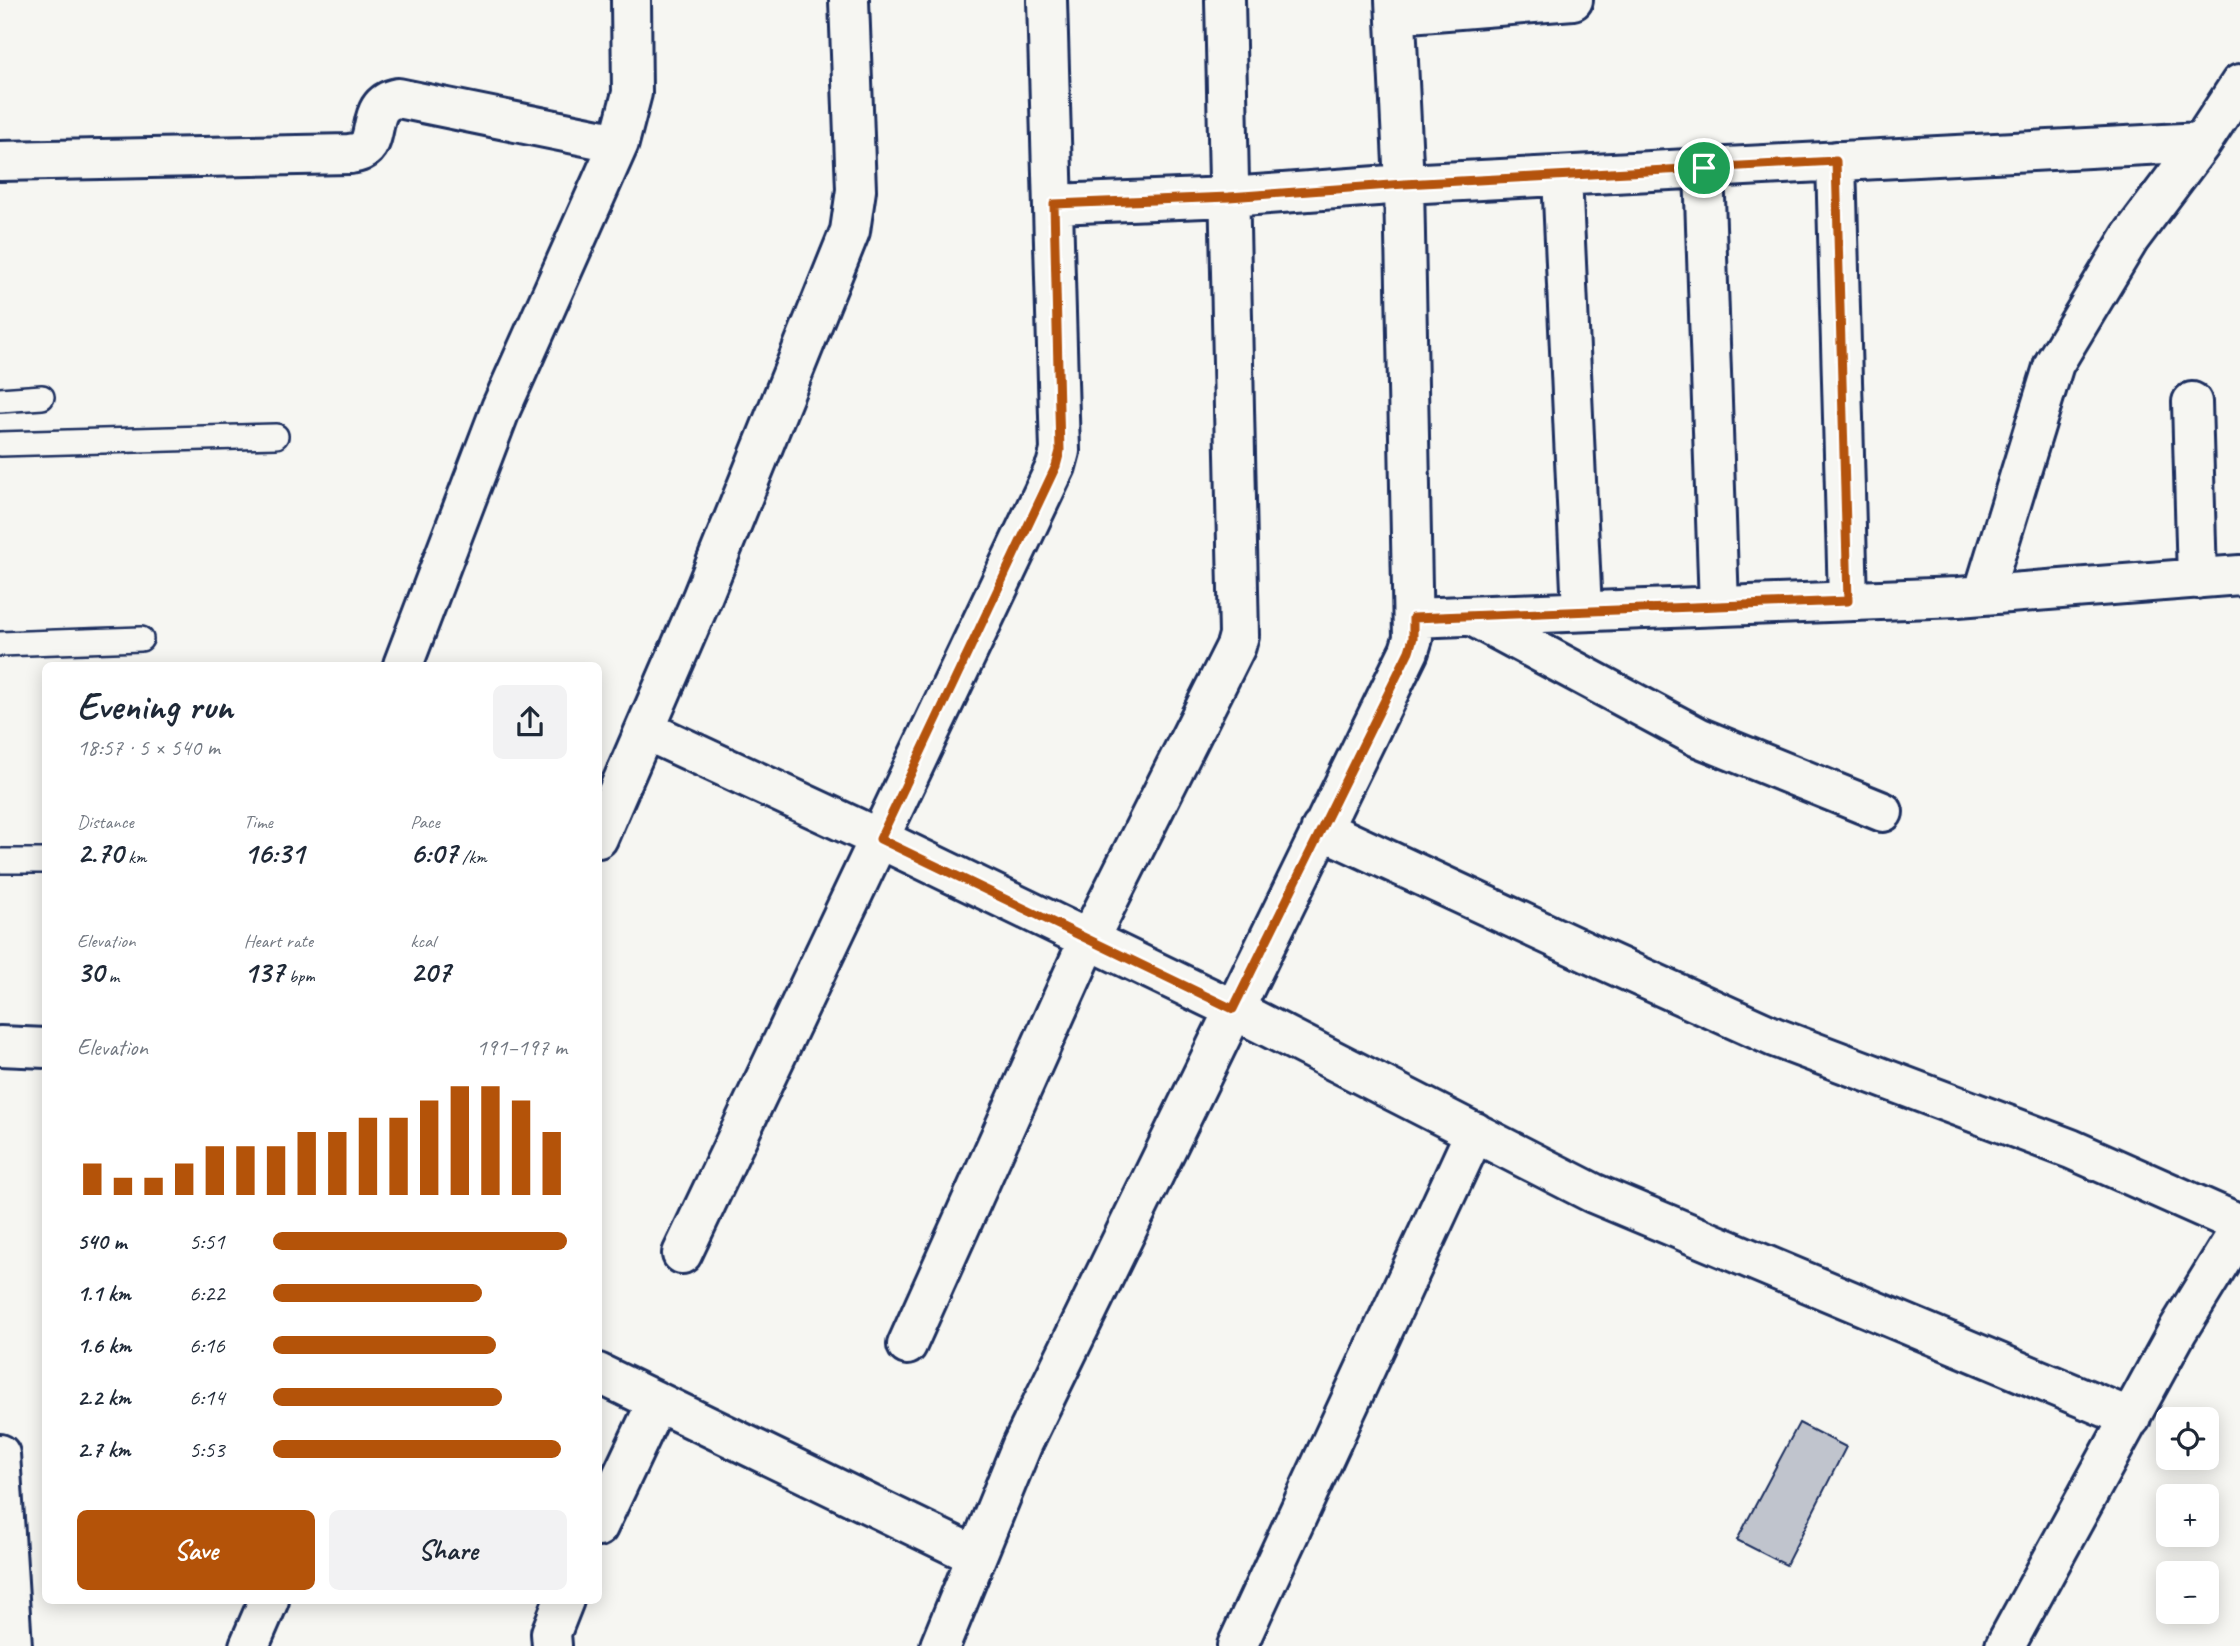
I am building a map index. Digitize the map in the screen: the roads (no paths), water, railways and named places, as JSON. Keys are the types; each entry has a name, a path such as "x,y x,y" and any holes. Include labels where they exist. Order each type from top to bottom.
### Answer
{"street":[{"path":"404,662 501,408 619,143 632,93 631,0"},
{"path":"602,829 701,600 850,230 856,190 849,0"},
{"path":"682,1254 1056,466 1060,451 1047,0"},
{"path":"907,1345 1089,939 1236,646 1239,635 1225,0"},
{"path":"940,1646 1022,1445 1413,638 1404,184 1396,7 1573,0"},
{"path":"1983,595 2054,364 2130,238 2202,142 2240,84"},
{"path":"0,162 350,154 362,151 368,145 380,106 388,100 398,98 619,143"},
{"path":"1054,204 1229,197 1404,184 2202,142"},
{"path":"1836,161 1848,601"},
{"path":"1704,168 1719,606"},
{"path":"1562,176 1582,611"},
{"path":"2192,402 2197,579"},
{"path":"1413,618 1983,595 2240,575"},
{"path":"1471,615 1698,737 1883,812"},
{"path":"645,730 880,839 1233,1009 1593,1193 2131,1418"},
{"path":"1321,829 1774,1037 2071,1149 2240,1224"},
{"path":"0,1046 42,1048"},
{"path":"1237,1646 1475,1132"},
{"path":"2005,1646 2178,1330 2240,1229"},
{"path":"602,1375 976,1556"},
{"path":"602,1519 657,1402"},
{"path":"0,1454 12,1646"},
{"path":"249,1646 267,1604"},
{"path":"552,1646 551,1633 562,1604"}],"lane":[{"path":"0,400 43,397"},
{"path":"0,444 276,436"},
{"path":"0,644 141,639"},
{"path":"0,861 42,861"}]}
